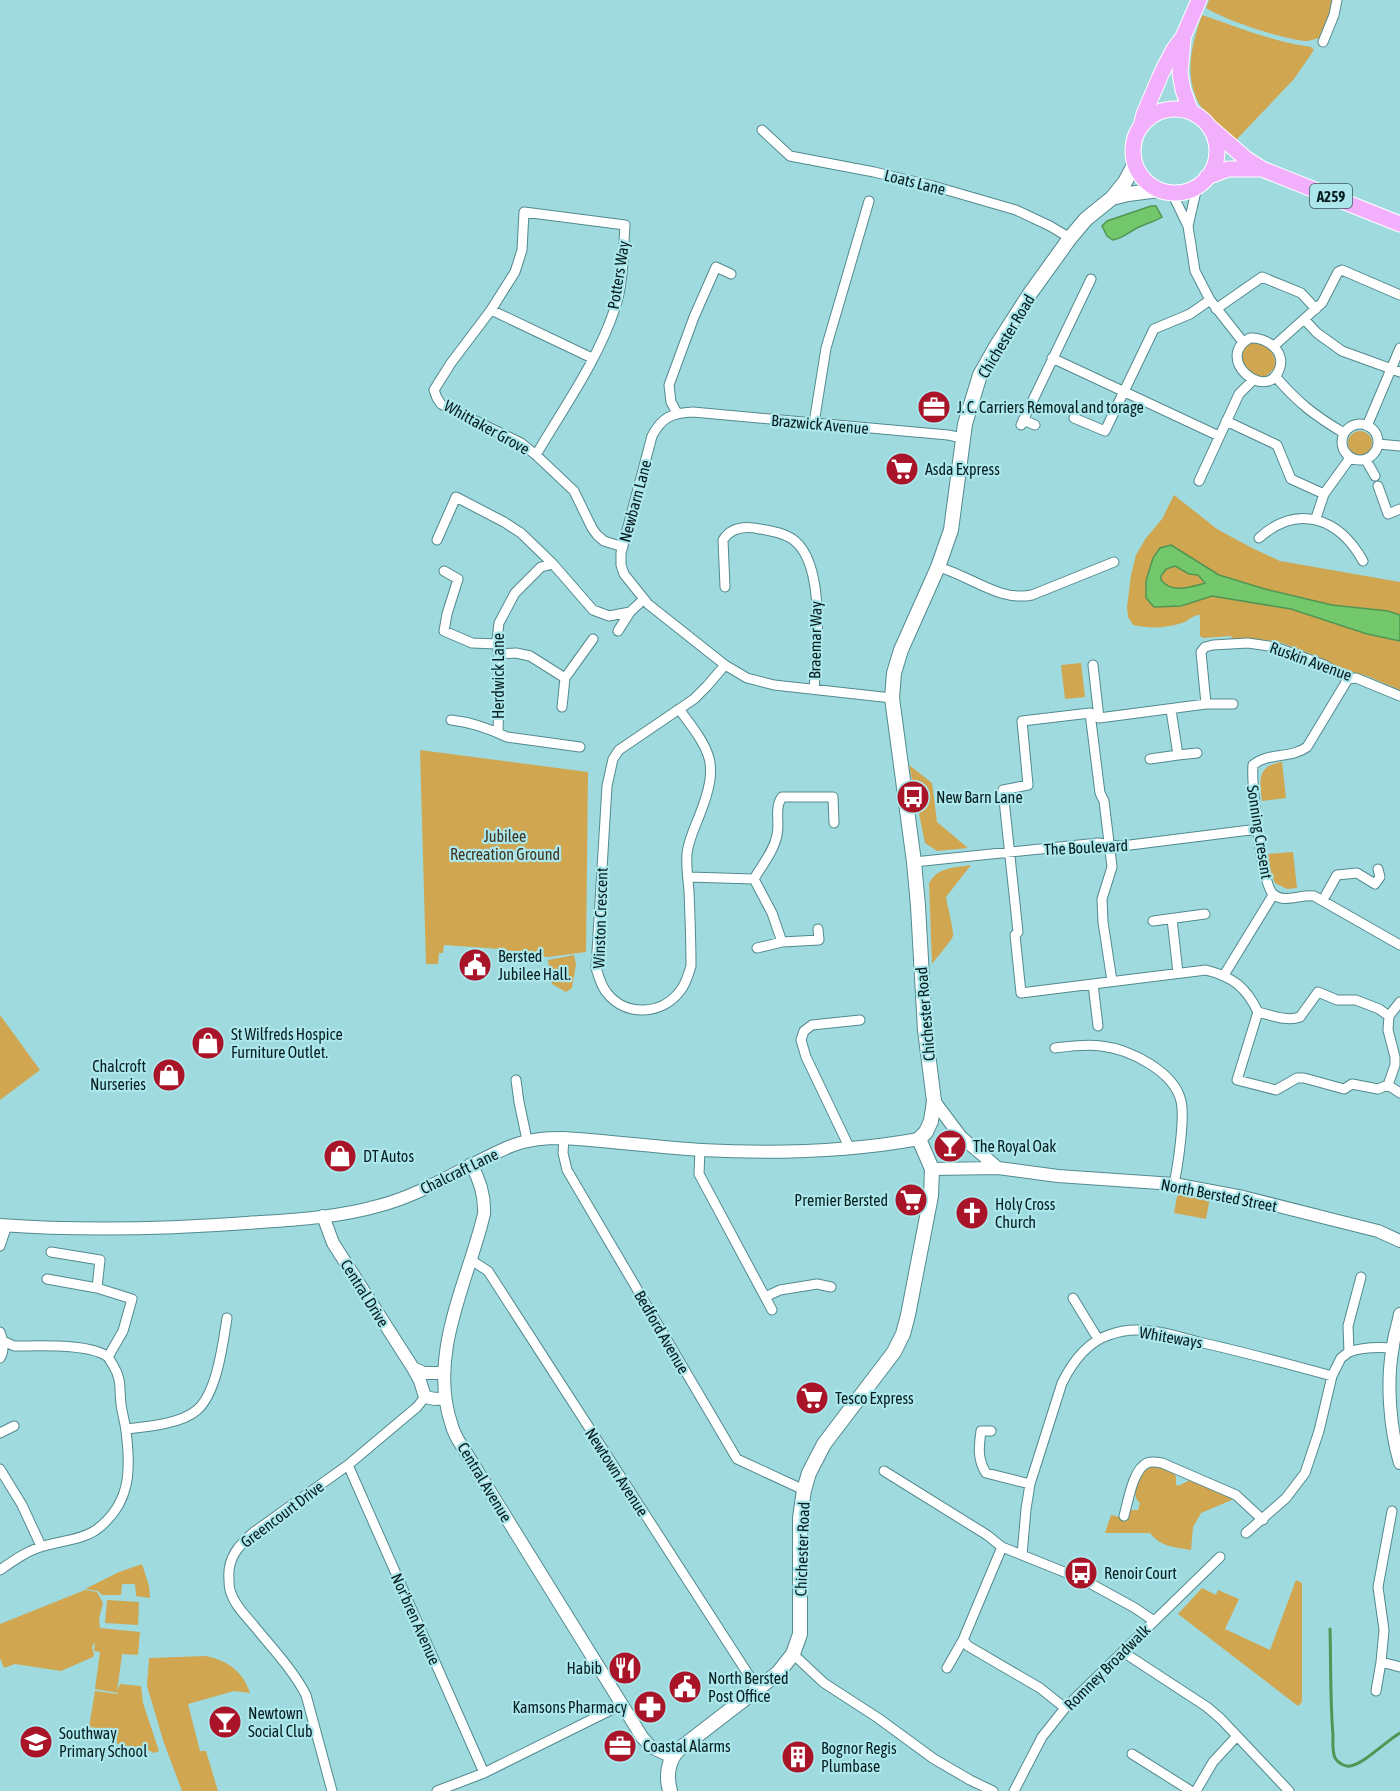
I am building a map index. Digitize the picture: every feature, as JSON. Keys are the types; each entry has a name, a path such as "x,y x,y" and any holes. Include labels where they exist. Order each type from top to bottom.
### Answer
{"highway":[{"path":"1183,37 1180,73 1183,90 1191,112 1207,125 1216,146 1216,158 1202,182 1185,192 1166,192 1143,178 1135,163 1133,148 1144,114 1162,72 1183,37 1199,0"},
{"path":"1141,126 1151,117 1163,111 1191,112"},
{"name":"A259","path":"1207,125 1233,149 1262,169 1400,224"},
{"name":"A259","path":"1202,182 1228,169 1262,169"}],"main road":[{"name":"Chichester Road","path":"672,1757 778,1673 793,1654 800,1634 800,1518 809,1473 824,1444 894,1352 903,1334 931,1196 932,1169 920,1139 931,1121 934,1101 925,1030 914,862 892,698 894,673 901,650 938,567 951,530 963,438 972,400 986,363 1029,295 1070,238 1086,219 1112,198 1125,182 1135,163"},
{"name":"Chichester Road","path":"1112,198 1128,194 1166,192"},
{"path":"670,1791 667,1771 672,1757"}],"street":[{"path":"1323,42 1334,15 1337,0"},
{"name":"Loats Lane","path":"762,130 790,156 933,186 1016,210 1070,238"},
{"path":"1188,226 1202,182"},
{"path":"1166,192 1188,226 1195,271 1216,309 1243,342"},
{"path":"814,423 826,348 869,201"},
{"name":"Potters Way","path":"504,292 515,272 522,250 524,212 625,225 623,267 616,307 592,358 536,455"},
{"path":"677,413 671,402 669,385 694,318 716,267 731,274"},
{"path":"1274,346 1322,303 1338,272 1342,270 1400,295"},
{"path":"1216,309 1262,277 1301,293 1316,309"},
{"path":"1035,425 1022,422 1091,279"},
{"name":"Whittaker Grove","path":"504,292 451,363 434,390 436,398 441,404 521,443 574,491 597,536 604,541 623,547"},
{"path":"1074,418 1105,431 1154,329 1190,314 1210,300"},
{"path":"491,310 592,358"},
{"path":"1304,319 1317,333 1342,351 1395,370"},
{"path":"1250,338 1257,338 1274,346 1281,365 1275,376 1264,382 1253,380 1245,373 1237,355 1238,348 1243,342 1250,338"},
{"path":"1367,426 1395,370 1400,348"},
{"path":"1052,358 1219,436"},
{"path":"1275,376 1308,411 1344,433"},
{"path":"1199,481 1239,394 1253,380"},
{"name":"Brazwick Avenue","path":"677,413 700,412 963,438"},
{"name":"Newbarn Lane","path":"677,413 663,420 652,436 623,547 621,565 624,574 644,599 666,619 725,665 747,678 774,684 892,698"},
{"path":"1226,421 1277,445 1291,479 1324,494"},
{"path":"1357,424 1367,426 1376,433 1378,444 1374,453 1366,460 1350,458 1343,449 1344,433 1357,424"},
{"path":"1378,444 1400,446"},
{"path":"1316,518 1324,494 1350,458"},
{"path":"1366,460 1375,476"},
{"path":"1378,486 1388,514 1400,509"},
{"path":"438,540 456,497 521,533 553,564 593,610 609,616 630,612"},
{"path":"1258,538 1278,524 1316,518 1346,536 1363,561"},
{"name":"Braemar Way","path":"725,587 723,540 732,530 755,528 772,531 794,541 800,547 810,567 816,594 818,646 814,689"},
{"path":"938,567 1004,594 1020,597 1114,562"},
{"name":"Herdwick Lane","path":"498,731 497,630 499,623 511,599 529,579 542,567 553,564"},
{"path":"444,571 458,579 444,631 472,643 530,656 565,678"},
{"path":"618,631 630,612 644,599"},
{"path":"562,707 565,678 593,639"},
{"name":"Ruskin Avenue","path":"1206,704 1201,652 1205,647 1213,645 1248,643 1275,646 1324,665 1348,679 1356,678 1400,696"},
{"name":"Winston Crescent","path":"680,709 702,738 711,758 712,769 705,802 687,854 691,966 680,992 659,1008 647,1011 618,1004 608,994 596,968 610,769 619,750 680,709 707,686 725,665"},
{"path":"1093,665 1099,718"},
{"name":"Sonning Cresent","path":"1348,679 1307,747 1300,752 1260,759 1253,765 1258,829 1266,880 1274,895 1280,898 1306,895 1323,900 1400,945"},
{"path":"1233,704 1206,704 1099,718 1090,713 1022,721 1028,785 1003,790 1018,932 1015,935 1021,993 1206,970 1224,975 1243,988 1258,1012 1237,1080 1276,1090 1297,1078 1344,1089 1352,1084 1378,1089 1388,1084 1395,1065 1388,1030 1389,1016 1400,1002"},
{"path":"1171,710 1178,755"},
{"path":"1090,713 1100,794 1104,801 1111,844 1112,867 1102,899 1112,981"},
{"name":"Herdwick Lane","path":"451,720 468,722 481,728 498,731 507,737 580,747"},
{"path":"1150,759 1197,753"},
{"path":"754,879 774,846 778,834 778,802 782,797 833,797 834,823"},
{"name":"The Boulevard","path":"914,862 1098,843 1122,846 1258,829"},
{"path":"1323,900 1338,875 1357,873 1375,884 1380,877 1378,869"},
{"path":"688,877 754,879"},
{"path":"754,879 772,913 782,942"},
{"path":"1224,975 1274,895"},
{"path":"1153,921 1205,915"},
{"path":"1172,919 1178,973"},
{"path":"757,948 782,942 819,940 818,929"},
{"path":"1093,984 1098,1026"},
{"path":"1258,1012 1292,1019 1300,1017 1318,992 1322,992 1337,1000 1356,1000 1379,1009 1389,1016"},
{"path":"850,1149 806,1057 801,1040 804,1031 812,1025 860,1020"},
{"path":"1055,1048 1083,1045 1104,1046 1129,1053 1150,1064 1168,1080 1182,1102 1174,1184"},
{"path":"516,1080 527,1140"},
{"path":"1388,1084 1400,1093"},
{"path":"934,1101 961,1137 998,1168"},
{"name":"Chalcraft Lane","path":"4,1225 80,1228 198,1226 323,1216 378,1206 399,1199 527,1140 564,1138 700,1150 772,1152 850,1149 920,1139"},
{"name":"Bedford Avenue","path":"564,1138 563,1153 567,1170 737,1459 804,1490"},
{"path":"700,1150 699,1174 772,1310"},
{"name":"Central Avenue","path":"471,1164 480,1180 484,1214 446,1348 443,1373 445,1398 452,1427 642,1737 651,1747 672,1757"},
{"name":"North Bersted Street","path":"932,1169 998,1168 1058,1176 1174,1184 1244,1197 1378,1231 1400,1241"},
{"name":"Central Drive","path":"323,1216 333,1243 413,1368 424,1377 443,1373"},
{"path":"0,1246 4,1225"},
{"path":"51,1252 100,1260 97,1288"},
{"name":"Newtown Avenue","path":"471,1260 488,1271 759,1688"},
{"path":"1349,1352 1348,1326 1361,1277"},
{"path":"46,1279 97,1288 132,1299 123,1331 108,1357"},
{"path":"765,1297 780,1290 817,1284 831,1287"},
{"path":"1073,1298 1098,1340"},
{"path":"1400,1314 1392,1348 1390,1408 1400,1463"},
{"path":"126,1429 177,1420 197,1410 208,1394 220,1363 227,1318"},
{"name":"Whiteways","path":"1022,1555 1030,1484 1062,1383 1070,1367 1098,1340 1130,1330 1150,1330 1332,1376"},
{"path":"0,1570 18,1557 41,1546 75,1539 95,1530 114,1512 123,1498 128,1481 126,1429 121,1406 119,1376 108,1357 87,1348 14,1346 2,1336"},
{"path":"0,1358 2,1336"},
{"path":"1246,1533 1286,1498 1305,1473 1319,1431 1332,1376 1341,1358 1349,1352 1366,1348 1392,1348"},
{"path":"424,1377 425,1397 445,1398"},
{"name":"Greencourt Drive","path":"332,1791 306,1695 283,1660 242,1612 230,1593 228,1571 232,1556 240,1544 348,1465 417,1407 425,1397"},
{"path":"0,1433 14,1426"},
{"path":"991,1431 981,1431 979,1454 981,1465 986,1473 1030,1484"},
{"path":"1124,1516 1137,1472 1145,1464 1162,1462 1236,1495 1263,1520"},
{"name":"Nor'bren Avenue","path":"348,1465 484,1773"},
{"path":"0,1469 22,1505 41,1546"},
{"path":"884,1471 987,1535 1002,1547 1084,1580 1154,1621"},
{"path":"1376,1691 1384,1630 1378,1587 1392,1511"},
{"path":"947,1668 963,1640 1002,1547"},
{"name":"Romney Broadwalk","path":"1014,1791 1042,1737 1065,1708 1220,1557"},
{"path":"963,1640 968,1646 1040,1688 1065,1708"},
{"path":"1123,1652 1192,1696 1221,1719 1289,1791"},
{"path":"793,1654 824,1683 878,1718 934,1759 993,1791"},
{"path":"1381,1662 1400,1667"},
{"path":"437,1791 484,1773 621,1705"},
{"path":"1196,1791 1214,1762 1237,1736"},
{"path":"1132,1754 1191,1791"}],"green space":[{"path":"1209,0 1332,0 1322,34 1319,38 1305,41 1269,33 1226,18 1206,8"},
{"path":"1202,15 1269,38 1311,47 1314,50 1294,79 1236,140 1204,111 1193,88 1192,51"},
{"path":"1254,341 1273,354 1275,368 1265,377 1250,371 1242,360 1244,349"},
{"path":"1360,431 1368,435 1372,443 1368,451 1360,455 1352,451 1348,443 1352,435"},
{"path":"1174,495 1217,529 1280,561 1400,582 1400,690 1367,676 1344,670 1321,658 1277,641 1232,639 1231,636 1203,638 1200,636 1200,615 1170,626 1133,625 1128,617 1127,607 1136,555 1146,538 1162,519"},
{"path":"1081,663 1085,697 1065,699 1061,665"},
{"name":"Jubilee Recreation Ground","path":"420,750 588,772 586,952 548,957 500,949 444,945 443,953 439,953 438,964 426,964"},
{"path":"1282,762 1286,798 1262,801 1261,781 1264,771"},
{"path":"909,765 932,783 937,822 968,848 937,851 925,843"},
{"path":"1293,852 1297,888 1287,889 1275,883 1270,870 1268,854"},
{"path":"971,865 946,897 953,936 932,964 929,884 932,878 941,871"},
{"path":"574,955 576,964 572,988 566,992 552,984 548,960"},
{"path":"0,1015 40,1070 0,1100"},
{"path":"1178,1191 1210,1197 1206,1219 1174,1213"},
{"path":"1152,1466 1173,1471 1178,1486 1190,1480 1234,1499 1201,1513 1193,1527 1191,1550 1163,1544 1150,1533 1105,1533 1111,1515 1128,1519 1130,1510 1138,1510 1140,1503 1135,1494 1137,1483"},
{"path":"142,1564 150,1598 136,1596 135,1584 122,1584 121,1595 102,1595 98,1591 85,1589 119,1572"},
{"path":"1296,1580 1302,1583 1302,1702 1298,1706 1178,1614 1202,1588 1216,1595 1218,1590 1239,1599 1225,1629 1270,1650"},
{"path":"85,1590 97,1592 103,1603 99,1619 100,1628 140,1632 138,1655 121,1654 117,1691 120,1684 141,1686 143,1703 159,1751 154,1753 146,1749 117,1744 117,1731 89,1727 95,1691 118,1693 95,1689 100,1652 94,1651 95,1642 92,1647 93,1657 61,1671 15,1664 4,1668 0,1658 0,1624"},
{"path":"107,1600 139,1602 138,1625 105,1623"},
{"path":"206,1656 234,1668 250,1693 234,1691 188,1704 200,1751 206,1751 218,1791 182,1791 164,1743 147,1686 149,1658"}],"shaded area":[{"path":"1156,206 1162,217 1117,239 1113,240 1107,236 1102,226 1107,221"},
{"path":"1171,545 1219,575 1265,589 1332,605 1388,611 1400,615 1400,641 1367,634 1291,609 1212,596 1181,606 1154,607 1146,598 1146,581 1153,558 1160,548","holes":["1175,566 1189,574 1198,575 1205,583 1188,588 1176,588 1161,580 1166,569"]}],"waterway":[{"path":"1330,1629 1335,1758 1346,1766 1356,1764 1400,1733"}],"place":[{"name":"J. C. Carriers Removal and torage","path":"934,407"},
{"name":"Asda Express","path":"902,469"},
{"name":"New Barn Lane","path":"913,797"},
{"name":"Bersted Jubilee Hall.","path":"475,965"},
{"name":"St Wilfreds Hospice Furniture Outlet.","path":"208,1043"},
{"name":"Chalcroft Nurseries","path":"169,1075"},
{"name":"The Royal Oak","path":"950,1146"},
{"name":"DT Autos","path":"340,1156"},
{"name":"Premier Bersted","path":"911,1200"},
{"name":"Holy Cross Church","path":"972,1213"},
{"name":"Tesco Express","path":"812,1398"},
{"name":"Renoir Court","path":"1081,1573"},
{"name":"Habib","path":"625,1668"},
{"name":"North Bersted Post Office","path":"685,1687"},
{"name":"Kamsons Pharmacy","path":"650,1707"},
{"name":"Newtown Social Club","path":"225,1722"},
{"name":"Southway Primary School","path":"36,1742"},
{"name":"Coastal Alarms","path":"620,1746"},
{"name":"Bognor Regis Plumbase","path":"798,1757"}]}
